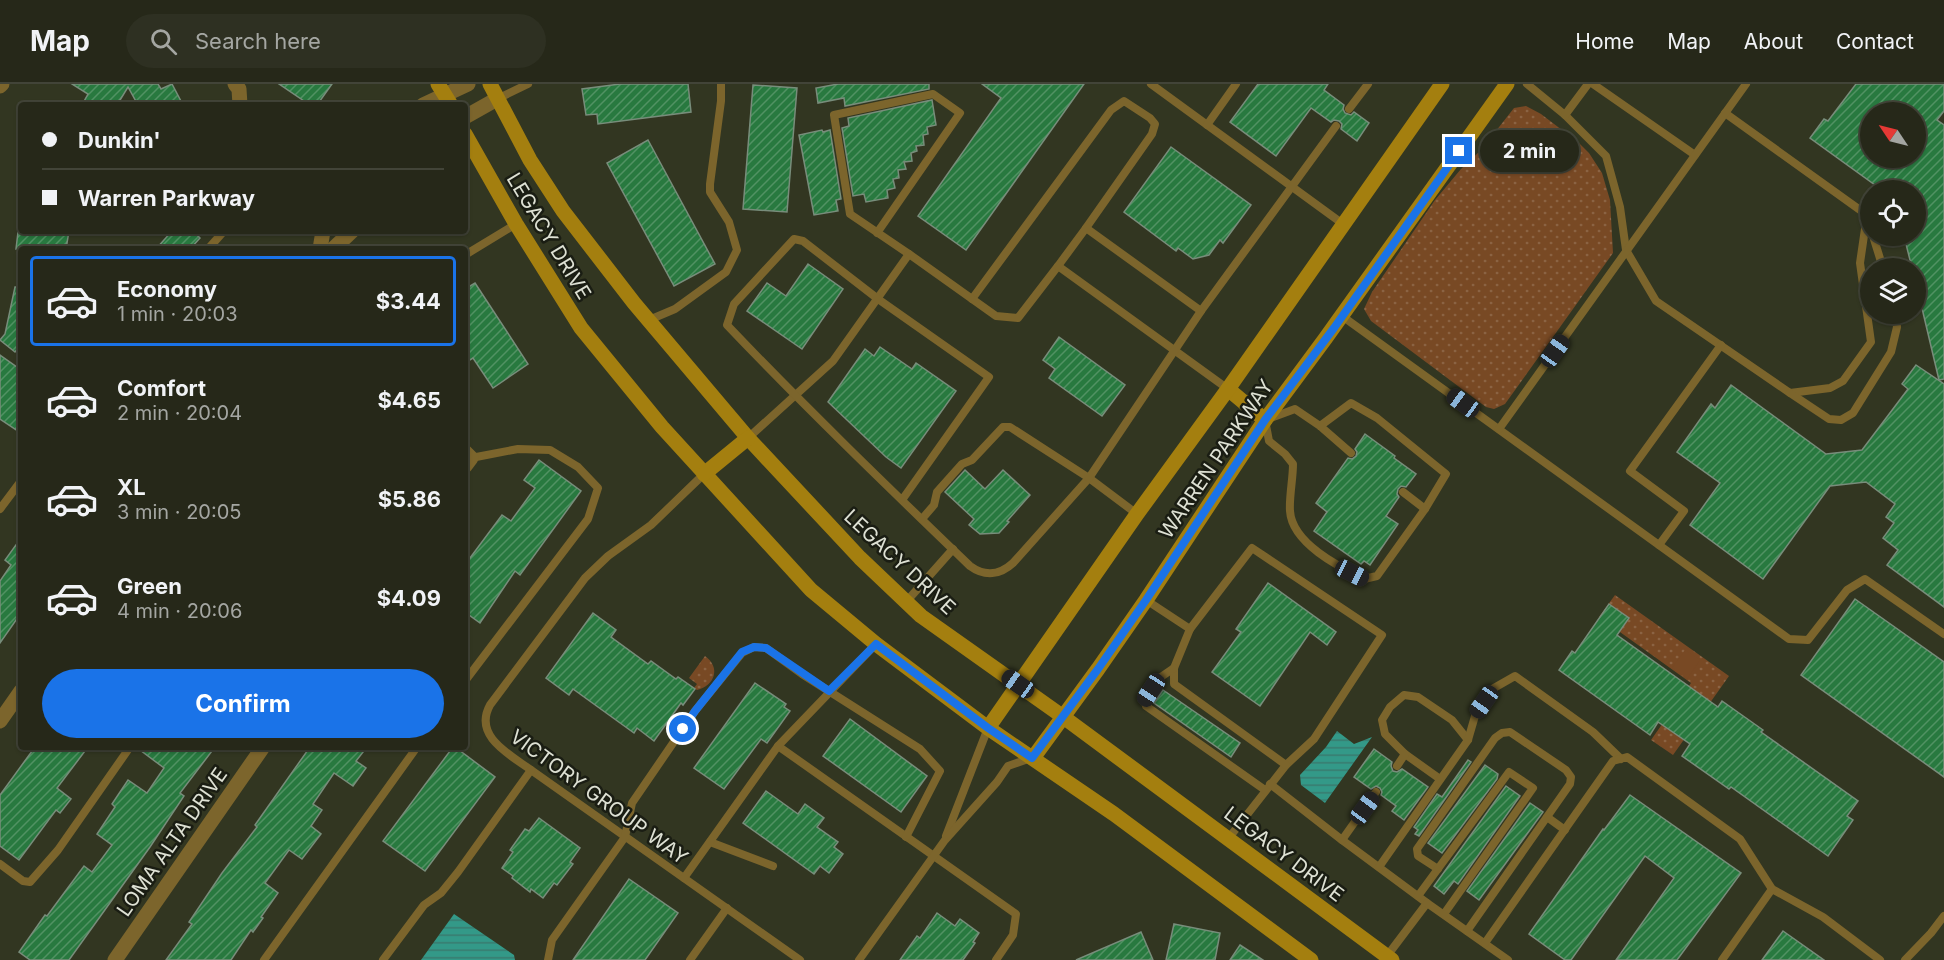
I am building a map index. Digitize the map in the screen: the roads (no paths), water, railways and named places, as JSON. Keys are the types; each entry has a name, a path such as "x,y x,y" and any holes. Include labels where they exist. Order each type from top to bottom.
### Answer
{"main road":[{"name":"LEGACY DRIVE","path":"490,84 530,160 563,212 649,320 748,438 860,558 921,616 1062,716 1388,959"},
{"name":"WARREN PARKWAY","path":"988,728 1442,84"},
{"name":"WARREN PARKWAY","path":"1032,758 1146,600 1265,420 1507,84"},
{"name":"LEGACY DRIVE","path":"468,139 516,224 580,328 662,428 811,590 876,644 988,728 1114,814 1311,960"},
{"path":"1228,389 1265,420"},
{"path":"704,474 748,438"}],"street":[{"path":"235,84 239,89 240,102"},
{"path":"430,102 468,84"},
{"path":"468,115 497,99"},
{"path":"336,246 349,234"},
{"path":"0,721 18,694"},
{"name":"LOMA ALTA DRIVE","path":"115,960 261,750"}],"lane":[{"path":"497,99 528,84"},
{"path":"649,320 675,309 726,272 737,250 729,222 710,192 721,84"},
{"path":"1151,84 1343,224"},
{"path":"1207,125 1236,84"},
{"path":"1349,109 1368,84"},
{"path":"1527,84 1565,115 1606,156 1620,207 1626,250 1656,301 1829,419 1841,420 1853,412 1891,352 1896,324"},
{"path":"1565,115 1587,84"},
{"path":"1593,84 1695,155"},
{"path":"1499,429 1746,84"},
{"path":"877,233 960,113 933,94 834,115 850,214 877,233 909,254 972,299 996,316 1018,318 1058,267 1152,134 1155,124 1150,118 1124,100 1111,110 972,299"},
{"path":"1725,113 1860,210"},
{"path":"902,500 989,377 878,299 803,241 794,239 734,304 728,325 794,396 970,566 991,574 1013,563 1089,478 1201,311 1336,126"},
{"path":"468,253 516,224"},
{"path":"1086,228 1201,311"},
{"path":"211,246 221,234"},
{"path":"1790,393 1830,388 1843,381 1871,342 1860,263 1862,246"},
{"path":"748,438 833,361 909,254"},
{"path":"1058,267 1228,389"},
{"path":"1342,316 1789,639 1808,640 1847,590 1864,579 1944,634"},
{"path":"1659,545 1684,511 1630,471 1721,345"},
{"path":"1320,426 1351,402 1377,418 1446,474 1377,576 1364,579 1340,567 1313,548 1296,529 1290,512 1293,464 1269,441 1265,420 1295,409 1320,426 1352,453"},
{"path":"922,519 934,505 937,492 962,464 972,460 1007,426 1089,478 1137,514"},
{"path":"468,459 518,449 550,450 578,467 598,488 588,519 468,677"},
{"name":"VICTORY GROUP WAY","path":"704,474 651,525 608,556 585,578 490,705 485,719 486,729 490,738 531,770 800,960"},
{"path":"0,509 18,485"},
{"path":"1403,492 1425,508"},
{"path":"1228,839 1267,787 1286,765 1314,739 1382,635 1252,548 1190,629 1174,668 1174,684 1286,765"},
{"path":"906,602 953,549"},
{"path":"1146,600 1190,629"},
{"path":"684,878 778,746 876,644"},
{"path":"548,960 552,940 625,837 632,803 695,711 742,652 754,647 766,648 920,749 940,771 906,837"},
{"path":"1174,668 1158,679 1145,700 1146,706 1267,787 1508,960"},
{"path":"1379,867 1468,740 1474,716 1494,688 1515,676 1593,732 1621,759"},
{"path":"1440,779 1405,754 1385,734 1382,720 1390,706 1404,695 1418,697 1452,720 1468,740"},
{"name":"WARREN PARKWAY","path":"945,840 988,728"},
{"path":"1437,869 1419,856 1417,849 1495,738 1502,733 1510,732 1566,770 1571,777 1570,784 1467,931"},
{"path":"778,746 1016,914 1013,935 996,960"},
{"path":"0,864 23,881 30,882 58,850 128,750"},
{"path":"264,960 415,750"},
{"path":"1397,766 1405,754"},
{"name":"WARREN PARKWAY","path":"859,960 945,840 997,783 1008,766 1032,758"},
{"path":"1485,943 1613,761 1627,758 1740,839 1772,889 1823,917 1880,960"},
{"path":"383,960 424,905 441,893 458,872 531,770"},
{"path":"1418,896 1509,772 1533,789 1443,914"},
{"path":"1342,840 1376,792"},
{"path":"1547,817 1565,830"},
{"path":"710,842 773,866"},
{"path":"1722,960 1772,889"},
{"path":"1388,959 1427,903"},
{"path":"690,960 727,908"},
{"path":"1905,960 1944,916"}],"water":[{"path":"1337,731 1354,744 1372,737 1325,803 1301,785 1300,775 1326,747"},
{"path":"454,914 514,955 515,960 421,960"}]}
